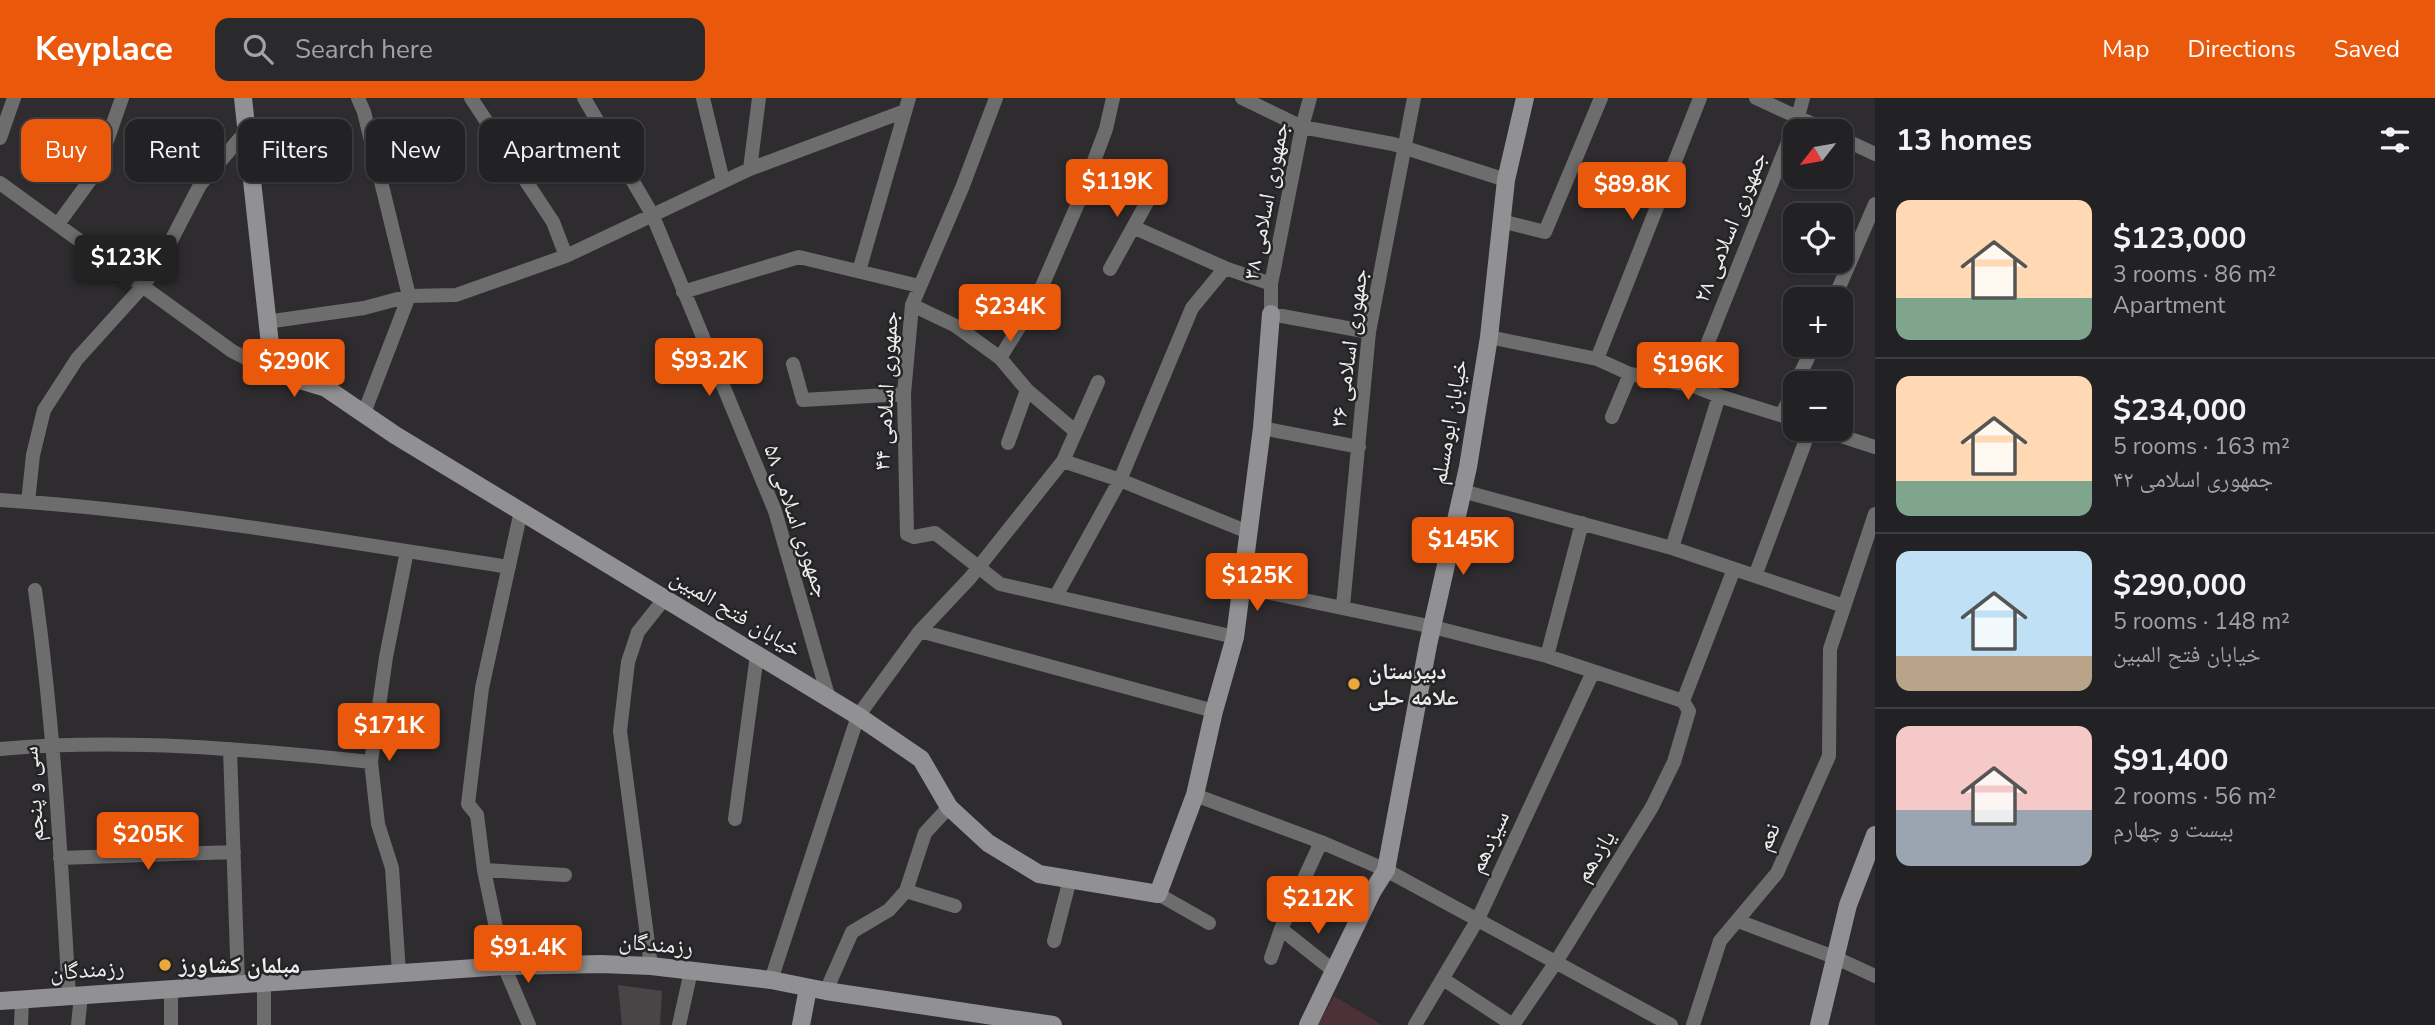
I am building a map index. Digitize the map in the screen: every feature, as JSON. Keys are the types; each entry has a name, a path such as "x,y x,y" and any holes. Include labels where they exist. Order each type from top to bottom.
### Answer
{"street":[{"path":"0,138 14,98"},
{"path":"58,224 96,172 121,98"},
{"path":"243,98 246,119"},
{"path":"358,98 364,112 409,296 364,413"},
{"path":"471,98 553,222 566,256"},
{"name":"جمهوری اسلامی ۵۸","path":"584,98 652,214 775,511 830,699"},
{"path":"703,98 723,181"},
{"path":"750,169 759,98"},
{"name":"جمهوری اسلامی ۴۴","path":"977,568 935,533 915,537 906,534 904,394 912,305 996,98"},
{"path":"1000,358 1036,300 1084,189 1106,129 1113,98"},
{"path":"1242,98 1302,127 1394,144 1506,180"},
{"name":"جمهوری اسلامی ۳۸","path":"1271,314 1271,284 1310,98"},
{"name":"جمهوری اسلامی ۳۶","path":"1343,606 1369,332 1414,98"},
{"name":"خیابان ابومسلم","path":"1308,1025 1372,892 1386,870 1433,626 1468,467 1489,337 1506,180 1525,98"},
{"path":"1501,220 1545,232 1601,98"},
{"path":"1597,359 1700,98"},
{"path":"1756,98 1802,119"},
{"name":"جمهوری اسلامی ۲۸","path":"1691,385 1798,117 1803,98"},
{"path":"266,322 364,308 409,296 456,296 604,240 723,181 907,104"},
{"path":"859,271 907,104"},
{"path":"28,502 33,455 44,410 77,359 143,286 161,260 200,185 238,141"},
{"path":"1853,144 1875,154"},
{"path":"252,182 273,372"},
{"path":"0,183 232,351 273,372"},
{"path":"1110,270 1156,186"},
{"path":"1839,287 1875,204"},
{"path":"1133,228 1225,268 1271,284"},
{"path":"683,292 799,257 919,286"},
{"path":"1056,596 1120,480 1192,308 1225,268"},
{"path":"912,305 956,326 1000,358 1027,390 1075,431"},
{"path":"1209,923 1158,894 1195,795 1214,711 1235,637 1262,428 1271,314 1369,332"},
{"path":"1489,337 1597,359 1630,374 1691,385 1783,415"},
{"path":"793,364 803,400 904,394"},
{"name":"خیابان فتح المبین","path":"273,372 326,388 521,511 858,716 921,760 949,807 988,843 1039,874 1158,894"},
{"path":"1612,417 1630,374"},
{"path":"771,980 858,716 920,631 970,579 1063,461 1098,382"},
{"path":"1008,443 1027,390"},
{"path":"1672,548 1719,396"},
{"path":"1262,428 1359,447"},
{"path":"1853,440 1875,447"},
{"path":"1755,576 1806,441"},
{"path":"1063,461 1120,480 1248,532"},
{"path":"1462,491 1672,548 1844,606"},
{"path":"0,500 78,505 509,567"},
{"path":"521,511 482,688 468,804 477,816 484,870 504,966 530,1025"},
{"name":"نعم","path":"1693,1025 1720,941 1777,873 1829,756 1830,649 1875,514"},
{"path":"1547,656 1582,523"},
{"path":"399,973 392,868 378,824 371,762 386,657 407,551"},
{"path":"977,568 1000,584 1235,637"},
{"path":"1242,587 1433,626 1547,656 1683,701 1734,569"},
{"name":"سی و پنجم","path":"35,590 53,744 60,858 78,1025"},
{"path":"651,966 620,732 628,662 638,632 665,598"},
{"path":"920,631 1214,711"},
{"path":"735,819 757,655"},
{"name":"سیزدهم","path":"1415,1025 1478,919 1593,672"},
{"name":"یازدهم","path":"1513,1025 1556,962 1658,796 1674,762 1689,710 1683,701"},
{"path":"0,750 53,744 230,749 371,762"},
{"path":"230,749 238,984"},
{"path":"1195,795 1321,842 1386,870 1671,1025"},
{"path":"800,1025 817,990 852,932 890,910 906,891 925,833 949,807"},
{"path":"1819,1025 1848,905 1875,835"},
{"path":"1271,958 1280,929 1321,842"},
{"path":"60,858 234,852"},
{"path":"484,870 565,875"},
{"path":"1054,941 1070,879"},
{"path":"906,891 955,906"},
{"path":"1738,921 1834,957 1875,976"},
{"path":"1280,929 1334,971"},
{"name":"رزمندگان","path":"0,1001 504,966 601,964 651,966 771,980 1001,1021 1053,1025"},
{"path":"679,1025 691,971"},
{"path":"1443,979 1513,1025"},
{"path":"264,982 264,1025"},
{"path":"172,989 172,1025"},
{"path":"21,1025 22,999"}],"shaded area":[{"path":"1334,996 1382,1025 1318,1025"}],"building":[{"path":"618,985 662,991 660,1025 622,1025"}],"place":[{"name":"دبیرستان علامه حلی","path":"1354,684"},
{"name":"مبلمان کشاورز","path":"165,965"}]}
